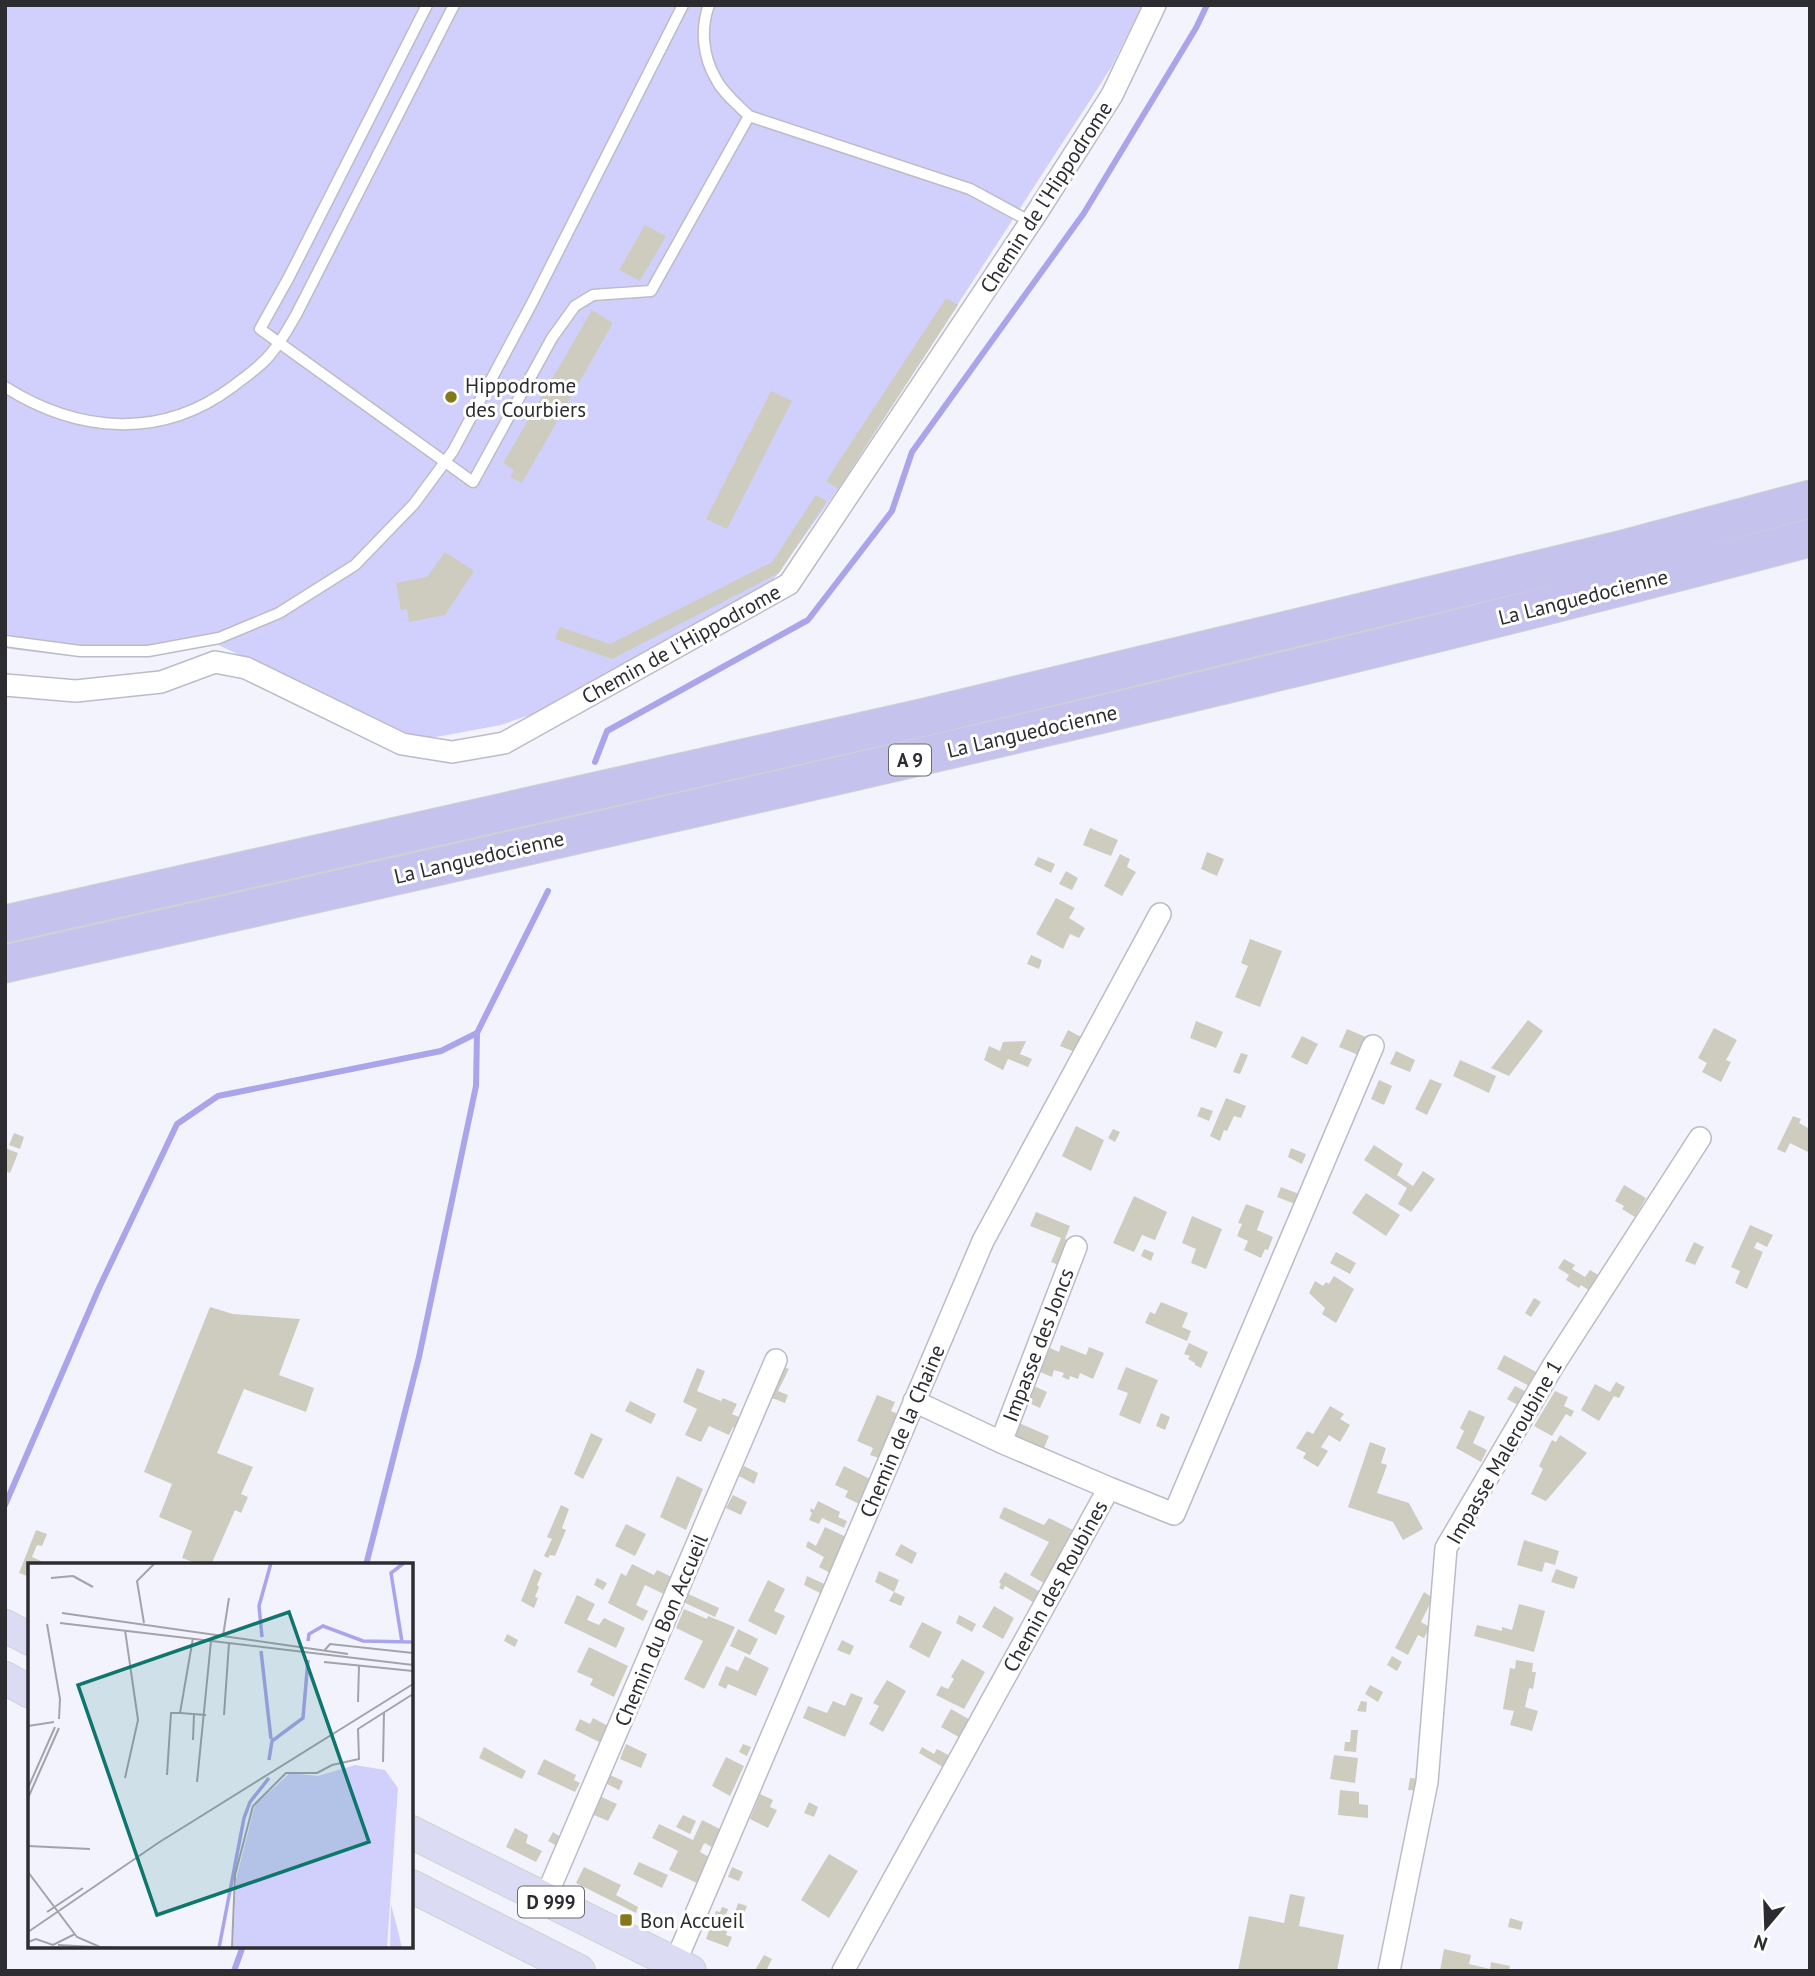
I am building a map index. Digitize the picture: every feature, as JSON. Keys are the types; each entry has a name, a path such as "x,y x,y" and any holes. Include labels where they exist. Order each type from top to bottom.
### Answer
{"highway":[{"name":"La Languedocienne","path":"5,924 938,713 1605,553 1810,499"},
{"name":"La Languedocienne","path":"5,964 915,759 1548,607 1810,538"}],"main road":[{"path":"5,1626 28,1638"},
{"path":"5,1678 28,1691"},
{"name":"D 999","path":"413,1833 683,1967"},
{"name":"D 999","path":"413,1887 575,1970"}],"street":[{"name":"Chemin de l'Hippodrome","path":"5,685 76,691 161,681 215,662 246,668 402,744 452,751 504,743 789,584 1031,222 1112,95 1155,5"},
{"name":"Chemin de la Chaine","path":"683,1967 914,1401 983,1241 1160,914"},
{"name":"Chemin des Roubines","path":"844,1971 1109,1488 1174,1514 1373,1046"},
{"name":"Impasse Maleroubine 1","path":"1389,1971 1427,1782 1446,1548 1553,1366 1700,1138"},
{"name":"Impasse des Joncs","path":"1001,1442 1076,1247"},
{"name":"Chemin du Bon Accueil","path":"545,1899 776,1360"},
{"path":"914,1401 1109,1488"}],"lane":[{"path":"427,5 260,329 472,482 552,338 575,306 593,295 651,291 749,116"},
{"path":"5,387 31,403 59,415 93,423 123,425 155,422 184,414 216,399 247,376 272,353 296,315 454,5"},
{"path":"5,641 80,651 148,650 219,638 279,613 355,565 414,504 446,463 538,291 683,5"},
{"path":"709,5 705,16 704,49 716,80 749,116 970,189 1031,222"}],"shaded area":[{"name":"Hippodrome des Courbiers","path":"5,5 1142,5 1112,66 1091,99 838,489 771,583 536,713 501,725 420,740 214,643 162,653 110,657 57,655 5,648"}],"building":[{"path":"645,225 666,236 640,281 619,270"},
{"path":"946,298 958,305 838,489 826,481"},
{"path":"592,310 613,323 522,483 510,477 514,470 503,463"},
{"path":"771,391 792,401 727,529 706,519"},
{"path":"816,495 827,501 779,573 612,659 555,639 560,627 610,644 772,562"},
{"path":"445,552 474,571 445,615 409,622 407,609 401,610 396,583 427,577"},
{"path":"1090,828 1118,840 1111,856 1083,845"},
{"path":"1207,852 1224,859 1217,876 1201,869"},
{"path":"1120,854 1130,859 1127,867 1136,872 1122,896 1104,886"},
{"path":"1038,857 1055,864 1051,873 1034,865"},
{"path":"1066,871 1078,878 1072,890 1059,884"},
{"path":"1056,898 1075,908 1069,918 1085,928 1079,938 1070,934 1063,949 1036,934"},
{"path":"1250,939 1282,951 1260,1007 1235,997 1248,966 1241,963"},
{"path":"1031,955 1042,960 1039,969 1027,964"},
{"path":"1528,1020 1543,1031 1509,1076 1491,1068"},
{"path":"1196,1021 1223,1032 1216,1048 1190,1038"},
{"path":"1714,1028 1737,1040 1726,1060 1731,1062 1721,1082 1702,1072 1707,1063 1698,1058"},
{"path":"1347,1029 1368,1038 1361,1056 1339,1047"},
{"path":"1068,1030 1083,1038 1075,1052 1060,1046"},
{"path":"1302,1036 1318,1044 1307,1065 1291,1057"},
{"path":"1026,1041 1020,1054 1032,1059 1028,1067 1008,1059 1003,1070 984,1060 989,1046 1000,1051 1003,1042"},
{"path":"1396,1051 1415,1060 1410,1072 1390,1064"},
{"path":"1241,1053 1248,1055 1240,1074 1233,1072"},
{"path":"1460,1060 1496,1076 1489,1093 1453,1076"},
{"path":"1430,1079 1442,1084 1427,1115 1415,1109"},
{"path":"1379,1080 1392,1086 1384,1105 1371,1099"},
{"path":"1226,1098 1246,1106 1241,1118 1234,1116 1220,1141 1210,1136"},
{"path":"1201,1107 1213,1111 1209,1121 1197,1116"},
{"path":"1793,1116 1801,1119 1799,1123 1810,1129 1810,1153 1790,1143 1785,1153 1777,1149"},
{"path":"1076,1126 1104,1140 1091,1171 1062,1156"},
{"path":"1113,1129 1120,1132 1115,1142 1108,1138"},
{"path":"14,1133 24,1137 20,1149 9,1145"},
{"path":"1374,1145 1403,1164 1397,1175 1413,1186 1423,1171 1435,1179 1411,1212 1398,1204 1407,1188 1364,1160"},
{"path":"5,1148 18,1153 10,1173 5,1171"},
{"path":"1291,1148 1306,1154 1302,1164 1288,1157"},
{"path":"1624,1185 1646,1198 1635,1217 1615,1201"},
{"path":"1281,1187 1299,1194 1295,1204 1277,1197"},
{"path":"1366,1193 1400,1215 1386,1236 1352,1213"},
{"path":"1134,1196 1167,1212 1155,1240 1142,1235 1134,1252 1113,1243"},
{"path":"1246,1204 1264,1211 1257,1230 1273,1237 1268,1250 1265,1249 1261,1258 1244,1250 1248,1241 1237,1236 1242,1224 1238,1223"},
{"path":"1036,1212 1070,1226 1065,1239 1079,1245 1069,1269 1051,1262 1061,1238 1030,1226"},
{"path":"1192,1216 1222,1229 1206,1269 1191,1263 1196,1249 1182,1243"},
{"path":"1750,1225 1773,1235 1767,1247 1757,1242 1754,1248 1763,1252 1747,1289 1735,1283 1740,1271 1731,1267"},
{"path":"1694,1242 1704,1247 1695,1265 1685,1261"},
{"path":"1144,1249 1154,1253 1151,1261 1141,1256"},
{"path":"1336,1252 1356,1263 1350,1274 1330,1263"},
{"path":"1564,1259 1575,1265 1572,1269 1585,1277 1590,1270 1605,1279 1596,1295 1581,1285 1579,1288 1566,1280 1569,1275 1558,1268"},
{"path":"1334,1276 1354,1289 1336,1323 1322,1314 1325,1308 1309,1293 1315,1281 1323,1286 1326,1282 1329,1284"},
{"path":"1534,1298 1541,1302 1531,1317 1525,1313"},
{"path":"1161,1302 1188,1313 1182,1327 1191,1331 1187,1341 1145,1323 1150,1312 1155,1314"},
{"path":"210,1307 233,1314 300,1319 279,1375 314,1388 306,1412 244,1389 217,1453 253,1467 241,1494 248,1497 241,1513 235,1510 212,1563 196,1563 182,1558 192,1531 159,1517 172,1484 144,1472"},
{"path":"1189,1343 1208,1352 1201,1368 1188,1359 1190,1356 1184,1354"},
{"path":"1061,1345 1086,1355 1089,1347 1104,1353 1093,1379 1080,1373 1078,1379 1070,1376 1069,1380 1062,1377 1064,1373 1054,1370 1052,1377 1040,1372 1050,1348 1059,1352"},
{"path":"1504,1355 1540,1374 1533,1388 1497,1369"},
{"path":"780,1366 789,1369 778,1391 788,1395 785,1403 767,1396"},
{"path":"1126,1367 1158,1380 1140,1424 1119,1415 1128,1393 1117,1389"},
{"path":"697,1368 705,1371 697,1391 737,1404 732,1414 741,1418 737,1429 733,1427 729,1435 709,1426 701,1442 685,1435 697,1409 683,1402"},
{"path":"1616,1382 1625,1387 1619,1398 1614,1396 1599,1421 1581,1410 1595,1384 1610,1392"},
{"path":"1034,1386 1047,1392 1040,1408 1027,1402"},
{"path":"1515,1386 1535,1396 1527,1410 1507,1399"},
{"path":"1555,1391 1568,1397 1564,1406 1574,1411 1571,1417 1566,1414 1552,1436 1534,1426"},
{"path":"877,1395 895,1402 891,1411 898,1414 868,1500 861,1497 859,1504 845,1497 848,1491 835,1485 844,1466 870,1479 879,1458 870,1455 873,1448 857,1441"},
{"path":"630,1401 656,1414 651,1424 625,1411"},
{"path":"1330,1406 1344,1414 1340,1419 1350,1425 1340,1442 1329,1435 1321,1447 1328,1451 1318,1467 1303,1458 1306,1453 1296,1448 1307,1431 1313,1434"},
{"path":"1469,1410 1485,1417 1473,1443 1487,1450 1481,1462 1456,1448 1464,1431 1460,1428"},
{"path":"1161,1413 1170,1417 1165,1430 1156,1426"},
{"path":"1019,1423 1049,1436 1044,1448 1013,1435"},
{"path":"591,1433 603,1439 583,1479 574,1474"},
{"path":"1560,1435 1587,1453 1546,1501 1531,1494 1543,1469 1539,1466 1552,1440 1556,1442"},
{"path":"1370,1442 1386,1448 1381,1463 1387,1465 1377,1493 1409,1503 1423,1529 1403,1540 1393,1522 1348,1507"},
{"path":"744,1466 758,1473 754,1484 739,1476"},
{"path":"677,1476 703,1489 686,1530 660,1517"},
{"path":"733,1495 747,1502 741,1515 726,1508"},
{"path":"818,1501 840,1512 838,1517 847,1521 844,1528 822,1518 819,1524 809,1520 811,1508 814,1510"},
{"path":"561,1505 569,1509 562,1528 566,1530 555,1556 550,1555 548,1558 544,1556 552,1539 547,1537"},
{"path":"1004,1507 1044,1525 1049,1518 1081,1534 1051,1587 1030,1575 1049,1542 999,1518"},
{"path":"626,1524 646,1534 635,1556 615,1546"},
{"path":"825,1527 846,1537 832,1574 819,1567 824,1557 806,1547 808,1541 816,1546"},
{"path":"36,1530 47,1534 42,1546 37,1545 32,1557 41,1561 40,1563 28,1563 28,1576 19,1573"},
{"path":"1524,1540 1559,1551 1555,1565 1545,1562 1542,1572 1517,1565"},
{"path":"901,1544 917,1553 912,1564 895,1555"},
{"path":"632,1564 654,1575 657,1570 676,1579 668,1596 645,1585 636,1605 648,1611 643,1621 608,1603 621,1573 626,1576"},
{"path":"534,1569 542,1573 537,1585 539,1587 535,1597 538,1598 534,1608 521,1601"},
{"path":"1556,1569 1578,1577 1574,1589 1551,1582"},
{"path":"879,1571 899,1580 894,1592 875,1582"},
{"path":"1005,1572 1046,1595 1040,1606 1005,1586 1003,1590 999,1588 999,1582"},
{"path":"807,1576 831,1587 826,1596 804,1585"},
{"path":"597,1578 607,1583 603,1590 594,1585"},
{"path":"768,1580 785,1589 774,1611 785,1616 776,1635 748,1621"},
{"path":"684,1592 719,1608 715,1617 681,1601"},
{"path":"894,1592 905,1597 901,1606 889,1601"},
{"path":"1424,1592 1433,1598 1421,1622 1430,1627 1424,1638 1418,1635 1408,1655 1395,1648"},
{"path":"577,1595 595,1604 587,1620 599,1625 604,1618 625,1628 616,1648 564,1623"},
{"path":"1519,1604 1545,1611 1534,1652 1474,1636 1477,1625 1502,1631 1502,1627 1512,1630"},
{"path":"994,1606 1014,1618 1003,1639 982,1627"},
{"path":"684,1609 735,1627 704,1689 684,1679 703,1641 676,1628"},
{"path":"959,1615 976,1624 972,1632 956,1623"},
{"path":"922,1622 942,1632 929,1658 909,1647"},
{"path":"738,1629 758,1639 750,1655 730,1646"},
{"path":"507,1634 518,1640 515,1647 504,1641"},
{"path":"842,1640 854,1646 850,1655 837,1650"},
{"path":"589,1647 628,1666 614,1697 590,1685 593,1679 577,1672"},
{"path":"745,1656 769,1668 756,1696 728,1684 726,1689 718,1685 726,1666 738,1671"},
{"path":"1392,1656 1402,1662 1397,1671 1387,1665"},
{"path":"962,1659 985,1672 964,1709 936,1695 941,1686 948,1689 954,1679 951,1677"},
{"path":"1516,1660 1533,1663 1532,1672 1536,1672 1533,1689 1529,1688 1525,1707 1538,1711 1532,1731 1510,1725 1514,1711 1503,1709 1510,1668 1515,1669"},
{"path":"887,1680 906,1691 883,1732 869,1724 879,1706 873,1703"},
{"path":"1370,1685 1383,1692 1378,1702 1365,1694"},
{"path":"851,1693 863,1698 845,1737 803,1718 808,1706 827,1713 833,1701 845,1706"},
{"path":"1361,1701 1367,1702 1366,1712 1357,1711"},
{"path":"951,1709 974,1722 964,1740 941,1727"},
{"path":"593,1718 612,1728 605,1745 575,1730 580,1719 590,1724"},
{"path":"1351,1730 1358,1730 1356,1752 1344,1751 1345,1742 1350,1742"},
{"path":"626,1744 647,1754 641,1768 620,1759"},
{"path":"743,1744 751,1747 747,1756 739,1752"},
{"path":"484,1747 526,1771 522,1779 479,1758"},
{"path":"922,1747 934,1754 937,1749 954,1758 948,1770 919,1753"},
{"path":"1334,1755 1358,1758 1355,1783 1330,1779"},
{"path":"726,1757 744,1766 730,1796 712,1786"},
{"path":"544,1759 576,1775 574,1780 580,1783 575,1792 537,1774"},
{"path":"606,1773 623,1781 619,1790 603,1782"},
{"path":"1410,1778 1423,1779 1422,1791 1408,1790"},
{"path":"1340,1790 1359,1792 1359,1804 1368,1805 1368,1818 1338,1815"},
{"path":"760,1794 773,1800 770,1807 777,1810 768,1828 750,1819"},
{"path":"597,1795 617,1804 608,1821 589,1813"},
{"path":"809,1802 818,1807 814,1817 804,1813"},
{"path":"683,1815 696,1821 690,1834 676,1827"},
{"path":"702,1820 722,1830 713,1848 705,1843 703,1845 700,1852 709,1857 697,1883 669,1870 678,1851 652,1838 659,1824 693,1840"},
{"path":"515,1828 528,1835 526,1843 542,1851 536,1862 506,1847"},
{"path":"553,1832 562,1838 557,1846 548,1841"},
{"path":"829,1854 858,1871 829,1918 801,1900"},
{"path":"639,1862 668,1875 662,1888 633,1874"},
{"path":"584,1867 621,1885 616,1895 638,1907 636,1913 576,1883"},
{"path":"732,1867 743,1872 739,1881 728,1877"},
{"path":"1290,1894 1305,1897 1299,1926 1344,1935 1337,1971 1238,1971 1249,1916 1284,1923"},
{"path":"738,1903 747,1906 740,1922 733,1919"},
{"path":"722,1907 728,1909 723,1924 729,1926 726,1935 732,1937 728,1947 706,1939 716,1911 720,1912"},
{"path":"1510,1918 1523,1922 1521,1930 1508,1927"},
{"path":"1444,1949 1471,1955 1469,1964 1490,1969 1491,1962 1510,1966 1509,1971 1440,1971"},
{"path":"764,1955 772,1959 766,1971 755,1970"}],"waterway":[{"path":"595,762 607,731 808,620 892,511 912,452 1084,213 1196,28 1207,5"},
{"path":"5,1505 99,1288 177,1124 218,1096 441,1051 477,1033 548,891"},
{"path":"367,1563 419,1357 476,1086 477,1033"},
{"path":"234,1971 242,1948"}],"place":[{"name":"Hippodrome des Courbiers","path":"451,397"},
{"name":"Bon Accueil","path":"626,1920"}]}
